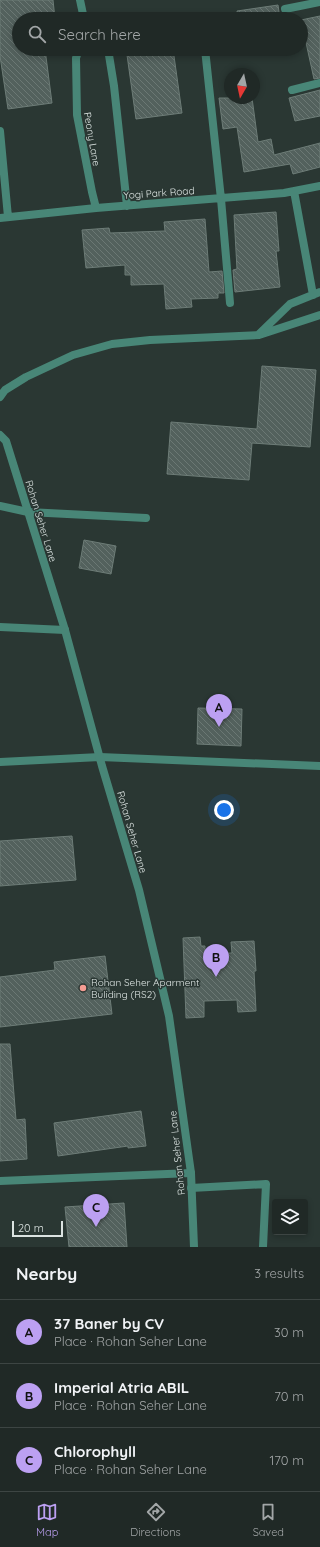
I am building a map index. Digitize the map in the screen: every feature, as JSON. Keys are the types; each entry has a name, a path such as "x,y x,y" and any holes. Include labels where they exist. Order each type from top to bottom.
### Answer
{"street":[{"path":"80,0 83,12"},
{"path":"285,9 320,2"},
{"name":"Peony Lane","path":"77,56 77,115 96,208"},
{"path":"109,56 114,86 127,206"},
{"path":"206,56 221,199 230,303"},
{"path":"292,90 320,83"},
{"path":"0,131 4,217"},
{"name":"Yogi Park Road","path":"4,217 96,208 221,199 294,191 320,186"},
{"path":"259,335 290,304 317,294 294,191"},
{"path":"0,397 5,390 26,377 73,355 112,344 150,340 259,335 320,315"},
{"name":"Rohan Seher Lane","path":"0,435 6,441 65,630 139,890 172,1026 191,1172 194,1247"},
{"path":"0,506 28,512 146,518"},
{"path":"0,627 65,630"},
{"path":"0,762 100,757 320,766"},
{"path":"0,1181 191,1172"},
{"path":"191,1188 266,1184 263,1247"}],"building":[{"path":"0,0 53,0 54,12 12,12 12,56 46,56 52,103 8,109 0,56"},
{"path":"278,5 279,12 237,12"},
{"path":"320,16 320,78 314,79 308,52 308,19"},
{"path":"127,56 174,56 182,113 136,119"},
{"path":"320,90 320,116 295,121 289,98"},
{"path":"219,98 224,98 224,104 253,104 258,142 271,139 274,155 320,143 320,167 293,174 290,164 244,172 237,127 223,129"},
{"path":"276,212 279,251 276,251 280,287 235,292 233,270 237,269 234,215"},
{"path":"205,219 209,272 222,271 224,293 218,293 218,298 191,299 192,307 166,309 164,284 131,285 131,275 125,275 125,265 86,268 82,230 109,228 110,233 165,231 164,222"},
{"path":"262,366 316,370 310,447 252,443 249,480 167,474 171,422 257,429"},
{"path":"84,540 116,546 111,574 79,568"},
{"path":"198,708 242,709 241,746 197,744"},
{"path":"72,836 76,880 0,886 0,841"},
{"path":"200,937 201,946 205,946 205,954 232,953 231,942 254,941 256,1011 238,1012 237,1000 204,1001 204,1017 186,1018 183,938"},
{"path":"105,956 112,1014 0,1027 0,977 55,970 54,962"},
{"path":"0,1044 10,1044 16,1120 25,1119 27,1159 0,1161"},
{"path":"141,1111 146,1146 128,1148 128,1146 58,1156 54,1123"},
{"path":"124,1203 127,1247 69,1247 65,1207"}],"place":[{"name":"37 Baner by CV","path":"219,727"},
{"name":"Imperial Atria ABIL","path":"216,977"},
{"name":"Rohan Seher Aparment Buliding (RS2)","path":"83,988"},
{"name":"Chlorophyll","path":"96,1227"}]}
